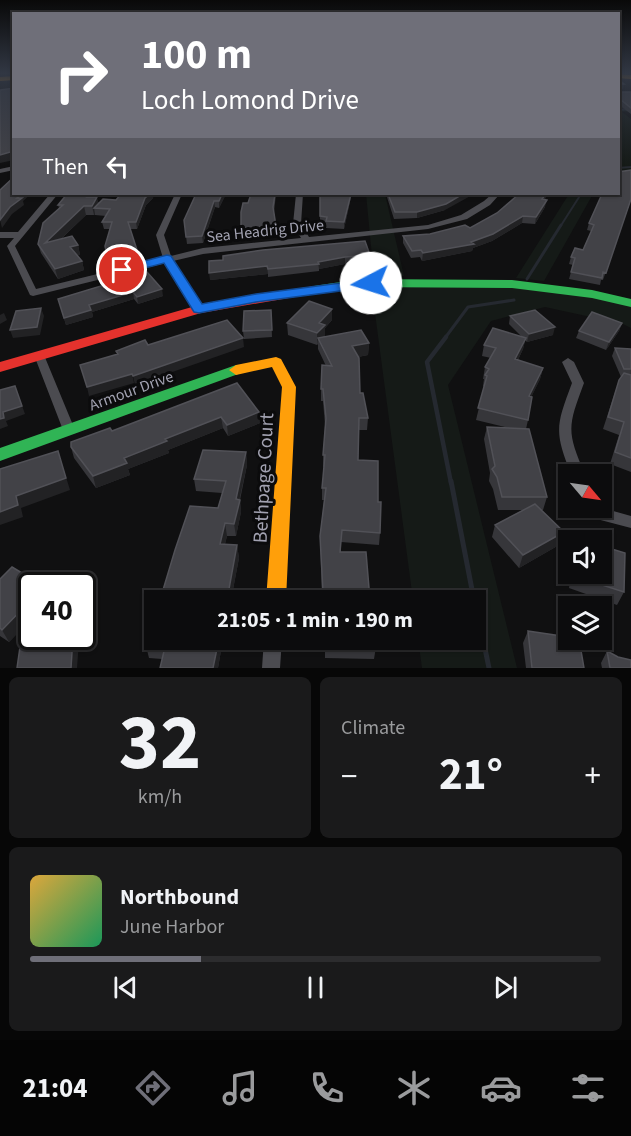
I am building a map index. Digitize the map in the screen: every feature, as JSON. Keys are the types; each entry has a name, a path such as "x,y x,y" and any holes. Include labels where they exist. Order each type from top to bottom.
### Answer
{"street":[{"path":"0,235 21,235 53,195"},
{"path":"178,195 160,235 167,258 199,309"},
{"path":"299,195 297,224 306,240"},
{"name":"Sea Headrig Drive","path":"21,235 11,246 33,293 167,258 203,251 428,227 464,216 487,203 495,195"},
{"path":"0,367 199,309 360,283 512,284 592,294 631,303"},
{"path":"39,356 69,430"},
{"path":"568,362 578,383 564,421 563,440 574,464"},
{"name":"Armour Drive","path":"0,454 233,371 276,363"},
{"name":"Bethpage Court","path":"276,363 289,387 277,590"},
{"path":"612,517 631,522"},
{"path":"271,668 272,650"}],"shaded area":[{"path":"620,108 631,108 631,111 622,112 631,119 631,172 620,172"},
{"path":"366,195 385,195 404,276 374,277"},
{"path":"568,195 592,195 544,281 516,278"},
{"path":"371,283 512,284 631,303 631,328 623,324 545,307 491,321 448,385 517,668 422,668 420,650 486,650 486,590 412,590"}],"building":[{"path":"0,104 12,104 12,152 0,155"},
{"path":"631,170 631,199 606,273 603,272 602,278 571,272 575,258 571,257 575,248 583,250 594,225 589,223 602,195 620,195 620,172"},
{"path":"12,179 12,195 21,195 17,198 22,198 10,207 0,220 0,190"},
{"path":"66,195 97,197 92,206 84,206 45,243 72,236 78,245 70,247 82,261 55,269 38,244 43,223 63,205 58,205"},
{"path":"120,195 149,195 145,198 136,222 128,222 137,250 107,256 105,246 112,222 102,222 110,209 94,208 103,199 116,200"},
{"path":"196,195 222,195 219,201 214,201 202,236 186,237 184,220"},
{"path":"251,195 275,195 273,207 276,226 241,228 243,203 248,203"},
{"path":"320,195 351,195 344,222 326,221 327,217 320,216"},
{"path":"388,195 461,195 446,204 417,212 395,212"},
{"path":"518,195 545,195 542,199 547,200 536,217 523,216 493,234 471,242 474,244 423,253 421,250 412,251 403,236 430,234 465,225 470,228 497,213"},
{"path":"365,241 370,255 345,257 318,262 319,264 268,269 267,266 209,273 209,261 223,260 223,256"},
{"path":"147,272 162,289 137,297 133,292 89,305 91,310 64,318 58,299"},
{"path":"309,301 332,309 319,323 325,325 317,333 287,323"},
{"path":"41,308 37,327 10,330 16,311"},
{"path":"271,310 272,330 243,331 244,311"},
{"path":"535,310 555,327 529,334 510,316"},
{"path":"592,312 622,323 609,342 579,331"},
{"path":"227,320 243,338 133,376 132,374 87,387 80,365 118,354 116,351 145,340 148,345"},
{"path":"493,328 526,338 515,359 543,368 529,396 532,397 528,420 478,408 487,376 485,375 489,369 485,367 496,348 484,345"},
{"path":"361,330 369,343 352,346 359,358 360,393 363,393 368,418 359,418 358,460 378,461 378,502 381,502 380,533 342,530 340,552 366,552 369,590 323,590 320,536 326,488 322,488 326,418 323,389 321,389 322,365 332,366 318,338"},
{"path":"615,348 631,349 631,369 624,369"},
{"path":"624,373 631,375 631,458 615,452 624,422 608,417 619,380"},
{"path":"237,383 259,412 227,425 221,417 165,439 167,441 124,458 127,463 93,476 71,447 71,442 110,428 112,431"},
{"path":"15,386 22,406 3,412 4,418 0,419 0,390"},
{"path":"487,427 529,429 547,497 502,497 497,477 492,469 495,466"},
{"path":"203,450 246,452 236,499 240,500 234,524 225,523 220,544 237,545 229,590 163,590 190,506 218,508 226,481 194,479"},
{"path":"58,451 66,478 16,496 18,505 0,512 0,469"},
{"path":"535,504 562,530 558,530 558,535 523,555 495,525"},
{"path":"612,549 625,553 624,592 599,584 612,584"},
{"path":"12,567 20,572 18,572 18,613 2,630 0,628 0,579"},
{"path":"528,631 558,636 558,650 581,650 584,668 532,668"},
{"path":"20,650 72,650 71,668 17,668"},
{"path":"164,650 217,650 213,668 160,668"},
{"path":"607,651 631,660 631,668 610,668"}],"waterway":[{"path":"620,110 631,109"},
{"path":"620,168 631,167"},
{"path":"560,227 580,195"},
{"path":"527,279 561,225"},
{"path":"445,338 468,307 514,300"},
{"path":"446,337 427,362 451,483"},
{"path":"451,481 472,590"},
{"path":"485,650 489,668"}],"traffic: fast":[{"path":"314,290 360,283 512,284 592,294 631,303"},
{"path":"0,455 236,370"}],"traffic: slow":[{"path":"236,370 276,362 289,387 277,590"}],"traffic: jam":[{"path":"0,367 199,309 314,290"}],"route":[{"path":"122,270 167,258 199,309 256,298 371,283"}]}
